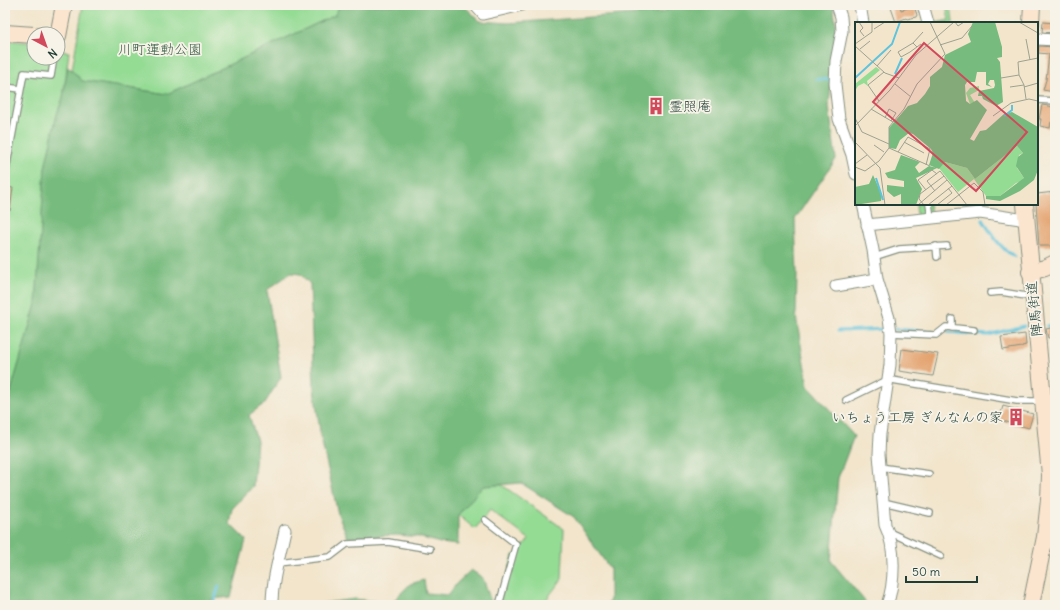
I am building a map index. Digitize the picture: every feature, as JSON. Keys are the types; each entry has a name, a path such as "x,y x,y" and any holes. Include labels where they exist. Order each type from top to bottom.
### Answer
{"main road":[{"path":"60,26 64,5"},
{"path":"1031,22 1032,5"},
{"path":"5,33 26,34"},
{"name":"陣馬街道","path":"1025,205 1030,272 1052,476 1045,537 1031,605"},
{"path":"1030,272 1045,268 1055,263"}],"street":[{"path":"475,5 483,14 522,5"},
{"path":"837,5 842,17 842,31 836,62 835,84 837,104 839,119 852,155 855,169"},
{"path":"860,5 863,22"},
{"path":"922,5 928,22"},
{"path":"1038,39 1055,40"},
{"path":"863,205 877,279 889,318 891,333 880,434 880,467 885,525 889,532 893,561 891,592 887,605"},
{"path":"867,225 980,213 1026,220"},
{"path":"836,286 877,279"},
{"path":"272,605 274,575 285,530"}],"lane":[{"path":"5,176 8,147 24,73 51,76 53,66"},
{"path":"5,87 20,89"},
{"path":"1038,100 1055,102"},
{"path":"929,205 931,218"},
{"path":"936,246 937,257"},
{"path":"874,257 899,249 947,246"},
{"path":"990,293 1001,292 1033,297"},
{"path":"952,319 952,328"},
{"path":"891,333 936,335 946,327 974,330"},
{"path":"846,400 887,380 1018,401 1043,400"},
{"path":"880,467 929,474"},
{"path":"883,502 930,513"},
{"path":"485,520 516,544 499,605"},
{"path":"889,532 941,556"},
{"path":"278,563 330,557 347,544 388,542 430,549"}],"green space":[{"name":"川町運動公園","path":"83,5 340,5 335,15 167,94 82,81 72,70"},
{"path":"340,5 463,5 480,21 508,23 662,12 678,5 833,5 836,24 829,107 836,159 795,219 797,274 796,316 808,386 854,436 838,478 831,561 868,605 606,605 610,600 610,569 574,517 521,483 483,486 458,515 458,545 440,543 419,537 397,535 348,538 338,514 321,438 314,389 310,284 300,274 291,273 267,290 281,377 265,403 249,415 257,441 253,486 232,509 229,523 246,540 231,597 212,599 210,605 5,605 5,412 36,304 45,168 57,114 63,98 68,66 82,81 167,94 335,15"},
{"path":"946,5 951,5 953,22 940,22 949,20"},
{"path":"5,40 26,42 26,66 66,66 66,51 69,52 63,98 57,114 45,168 36,304 5,412"},
{"path":"916,205 929,205 931,214 917,218"},
{"path":"502,485 564,529 562,579 542,605 499,605 513,555 516,554 529,539 490,510 475,529 458,515 483,486"},
{"path":"471,570 483,578 492,605 317,605 355,599 391,603 410,584 424,580 426,593 448,595 457,583"}],"building":[{"path":"890,5 900,5 901,10 914,6 917,15 916,17 906,18 896,22"},
{"path":"1043,22 1055,23 1054,33 1042,32"},
{"path":"1039,46 1055,47 1054,92 1043,90 1046,80 1049,54 1038,53"},
{"path":"1042,105 1055,107 1053,123 1051,122 1050,128 1040,126 1041,119 1039,119"},
{"path":"5,187 13,188 10,211 5,211"},
{"path":"1055,192 1055,246 1039,246 1036,205 1038,205 1038,194"},
{"path":"1055,327 1055,337 1048,338 1046,329"},
{"path":"1025,334 1026,345 1003,350 1001,337"},
{"path":"902,349 938,354 933,376 899,371"},
{"name":"いちょう工房 ぎんなんの家","path":"1003,406 1033,414 1029,428 999,420"}],"waterway":[{"path":"817,79 833,80"},
{"path":"983,220 993,236 1015,257"},
{"path":"1047,326 1055,325"},
{"path":"948,332 988,335 1024,326"},
{"path":"838,331 888,329"},
{"path":"895,329 933,332"},
{"path":"213,605 219,586"}],"place":[{"name":"霊照庵","path":"656,106"},
{"name":"いちょう工房 ぎんなんの家","path":"1016,417"}]}
